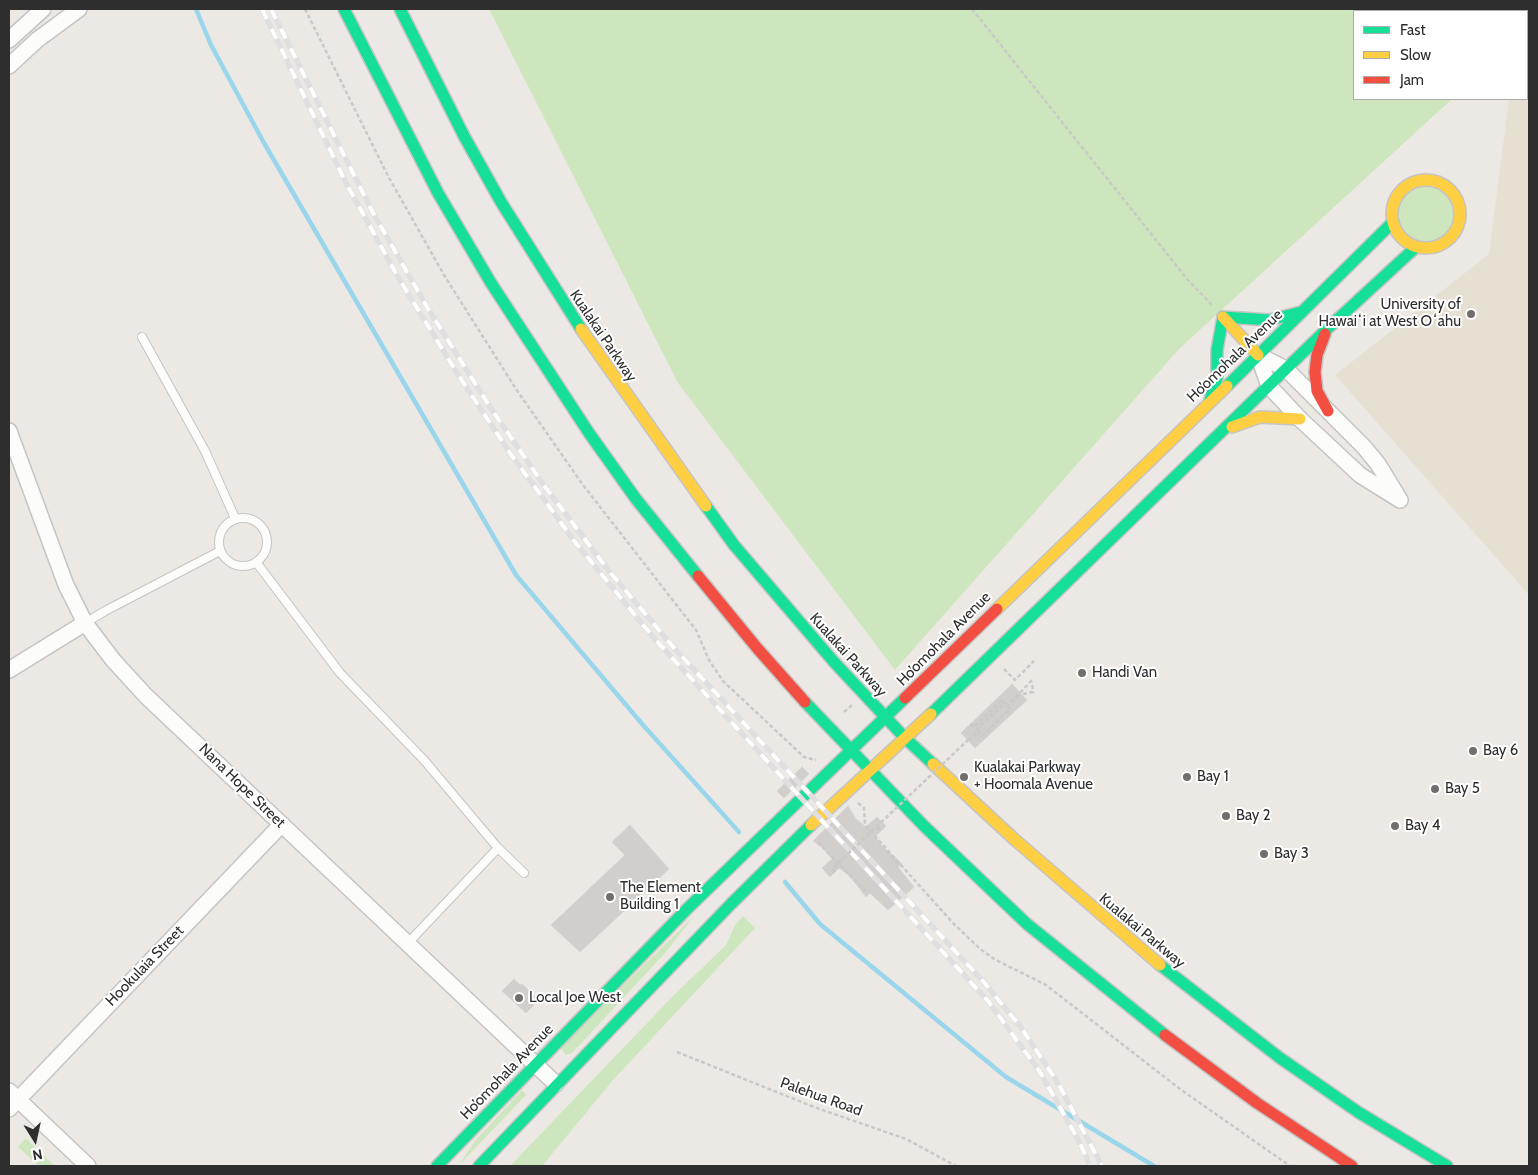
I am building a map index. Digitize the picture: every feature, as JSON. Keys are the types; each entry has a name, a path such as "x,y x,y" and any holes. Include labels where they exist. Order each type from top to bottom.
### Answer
{"main road":[{"path":"344,9 438,193 490,283 589,433 636,499 714,597 786,681 972,874 1027,924 1104,988 1257,1103 1352,1166"},
{"name":"Kualakai Parkway","path":"400,9 464,136 501,202 602,363 734,545 798,622 905,738 1048,871 1204,1002 1358,1112 1447,1166"},
{"path":"1430,180 1450,189 1457,198 1460,208 1457,230 1450,239 1440,245 1428,248 1416,247 1406,241 1398,233 1393,222 1394,200 1400,191 1409,184 1430,180"},
{"name":"Ho’omohala Avenue","path":"438,1166 687,909 1304,311 1393,222"},
{"path":"478,1166 760,875 905,738 1327,329 1416,247"},
{"path":"1223,317 1270,320 1304,311"},
{"path":"1223,317 1258,354"},
{"path":"1207,405 1218,378 1217,350 1223,317"},
{"path":"1327,329 1317,355 1315,372 1317,390 1328,411"},
{"path":"1221,433 1245,421 1260,417 1300,419"}],"street":[{"path":"9,40 43,9"},
{"path":"9,66 37,40 79,9"},
{"path":"1258,354 1286,369 1328,411 1378,464 1400,500 1360,475 1300,419 1269,386 1258,354"},
{"name":"Nana Hope Street","path":"9,431 56,561 85,624 126,676 556,1084"},
{"path":"9,670 85,624"},
{"name":"Hookulaia Street","path":"12,1100 282,824"},
{"path":"12,1100 88,1166"}],"lane":[{"path":"142,336 205,451 235,518"},
{"path":"235,518 250,518 257,522 266,534 266,549 256,562 240,566 225,558 220,551 219,535 223,527 235,518"},
{"path":"85,624 105,611 220,551"},
{"path":"256,562 340,673 424,760 498,848 524,873"},
{"path":"408,943 498,848"}],"path":[{"path":"305,9 388,176 450,283 516,388 583,485 696,630 709,660 723,680 804,757 814,758"},
{"path":"972,9 1187,279 1223,317"},
{"path":"1003,668 1015,680 1034,661"},
{"path":"1007,707 1022,694 1032,680 1033,692 1022,694"},
{"path":"1002,700 1004,704 1010,710 982,736 970,724 974,727 1002,700"},
{"path":"844,712 853,704"},
{"path":"842,861 834,869 835,872 832,869 837,864 1004,704"},
{"path":"864,808 865,825 953,923 979,948 994,959 1046,985 1180,1089 1290,1166"},
{"path":"868,837 877,829 880,832 877,827"},
{"path":"870,833 897,863 894,866"},
{"path":"816,840 865,891 867,888"},
{"name":"Palehua Road","path":"677,1052 814,1107 906,1139 956,1166"}],"shaded area":[{"name":"University of Hawaiʻi at West Oʻahu","path":"1529,9 1529,595 1335,375 1489,254 1509,100 1528,100 1528,10 1519,10"}],"green space":[{"path":"489,9 1519,9 1353,10 1353,100 1451,100 1179,349 895,670 678,383"},
{"path":"1426,185 1437,187 1450,198 1455,214 1453,225 1442,238 1426,243 1415,241 1402,230 1397,214 1399,203 1410,190"},
{"path":"694,916 665,953 572,1053 566,1055 560,1047"},
{"path":"743,916 755,928 613,1080 542,1166 510,1166 673,996 726,945 735,925"},
{"path":"522,1090 526,1095 459,1165 475,1141"},
{"path":"26,1138 55,1166 39,1166 18,1147"}],"building":[{"path":"1012,684 1027,700 975,748 961,733"},
{"path":"802,767 809,774 784,798 777,791"},
{"path":"848,806 856,819 866,827 877,817 886,826 875,837 902,864 898,867 914,887 888,910 870,893 866,897 850,876 839,868 830,877 822,868 832,859 823,848 813,841"},
{"name":"The Element Building 1","path":"630,825 669,869 580,952 551,925 625,855 612,842"},
{"path":"514,979 539,1000 526,1013 502,991"}],"waterway":[{"path":"196,9 211,45 264,143 516,575 643,725 739,832"},
{"path":"785,882 820,924 1006,1077 1154,1166"}],"railway":[{"path":"262,9 346,183 398,277 457,373 510,453 575,542 653,637 988,1001 1040,1072 1080,1143 1090,1166"},
{"path":"271,9 372,211 427,307 490,407 543,484 609,571 675,649 982,980 1020,1026 1058,1083 1102,1166"}],"traffic: fast":[{"path":"344,9 438,193 491,283 589,433 636,499 698,576"},
{"path":"400,9 464,136 501,202 581,329"},
{"path":"1227,386 1393,222"},
{"path":"931,714 1327,329 1416,247"},
{"path":"1223,317 1270,320 1301,312"},
{"path":"1210,400 1217,378 1217,350 1223,317"},
{"path":"706,506 734,545 834,662 905,738 933,764"},
{"path":"437,1166 687,909 905,698"},
{"path":"805,702 924,826 1027,924 1165,1035"},
{"path":"479,1166 731,904 811,825"},
{"path":"1160,965 1280,1058 1358,1112 1447,1166"}],"traffic: slow":[{"path":"1433,180 1445,186 1454,195 1460,207 1460,214 1458,227 1450,238 1433,248 1419,248 1402,238 1394,227 1392,207 1402,190 1413,182 1433,180"},
{"path":"1223,317 1258,355"},
{"path":"581,329 706,506"},
{"path":"997,609 1227,386"},
{"path":"1232,427 1260,417 1300,419"},
{"path":"811,825 931,714"},
{"path":"933,764 1014,839 1160,965"}],"traffic: jam":[{"path":"1325,334 1317,355 1315,372 1317,391 1328,411"},
{"path":"698,576 757,648 805,702"},
{"path":"905,698 997,609"},
{"path":"1165,1035 1257,1103 1352,1166"}],"place":[{"name":"University of Hawaiʻi at West Oʻahu","path":"1471,314"},
{"name":"Handi Van","path":"1082,673"},
{"name":"Bay 6","path":"1473,751"},
{"name":"Kualakai Parkway + Hoomala Avenue","path":"964,777"},
{"name":"Bay 1","path":"1187,777"},
{"name":"Bay 5","path":"1435,789"},
{"name":"Bay 2","path":"1226,816"},
{"name":"Bay 4","path":"1395,826"},
{"name":"Bay 3","path":"1264,854"},
{"name":"The Element Building 1","path":"610,897"},
{"name":"Local Joe West","path":"519,998"}]}
